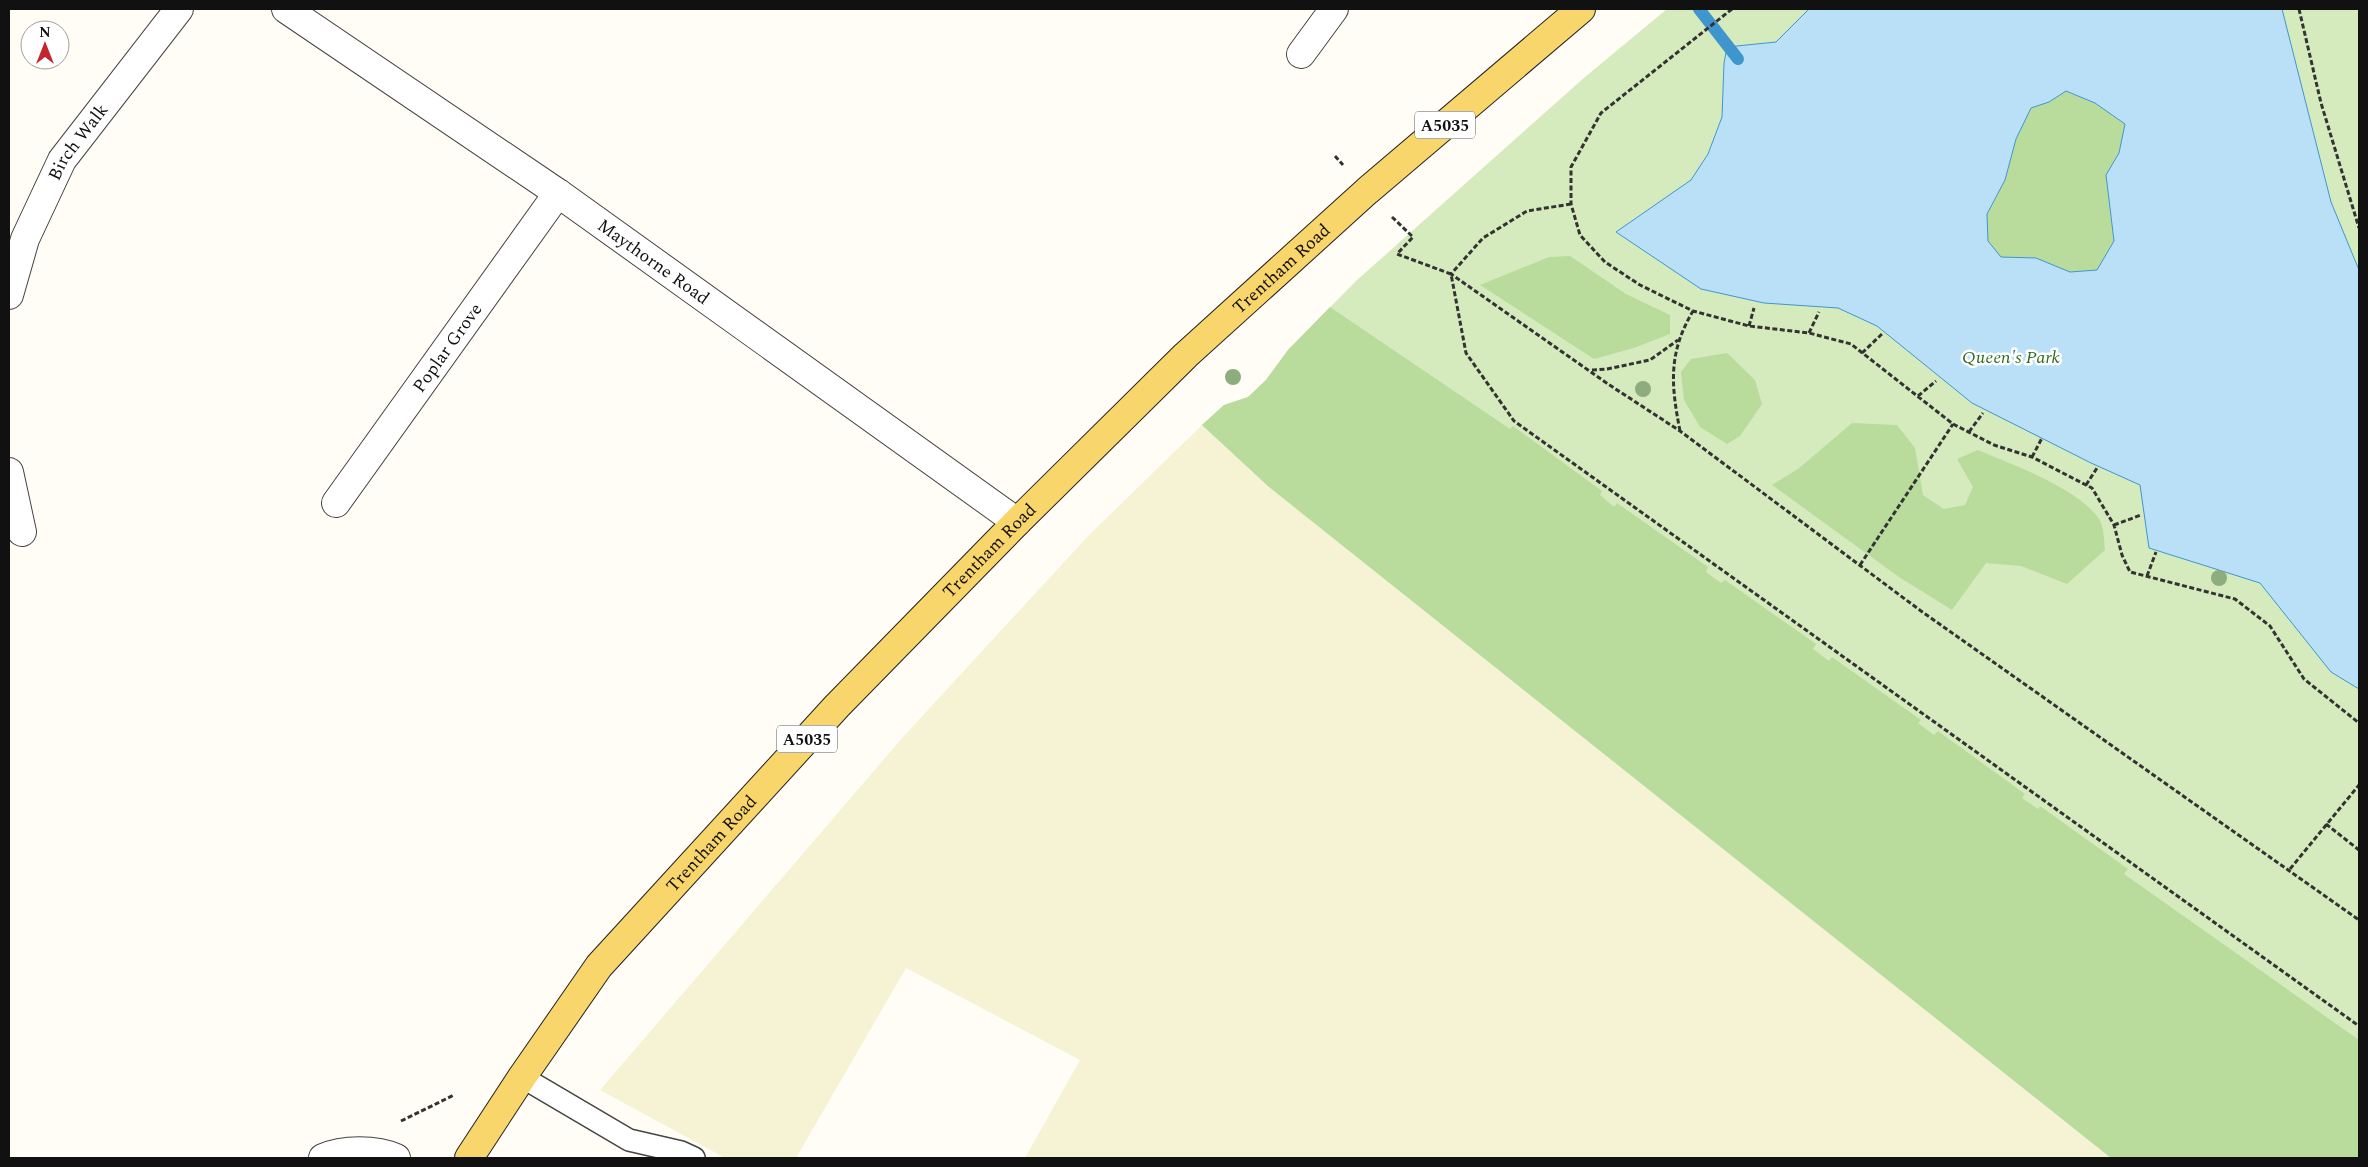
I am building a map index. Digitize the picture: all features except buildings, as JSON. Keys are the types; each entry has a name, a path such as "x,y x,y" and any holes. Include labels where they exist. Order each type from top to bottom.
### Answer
{"main road":[{"name":"Trentham Road","path":"469,1158 522,1077 599,966 837,706 1017,522 1200,342 1367,190 1581,9"}],"street":[{"name":"Birch Walk","path":"9,295 25,239 62,160 179,9"},
{"name":"Maythorne Road","path":"286,9 558,193 1017,522"},
{"path":"1301,54 1325,12"},
{"name":"Poplar Grove","path":"336,503 558,193"},
{"path":"9,472 22,532"},
{"path":"323,1158 330,1155 358,1152 396,1158"}],"lane":[{"path":"522,1077 629,1140 681,1152 694,1158"}],"path":[{"path":"1732,9 1601,113 1571,166 1571,204 1580,235 1605,262 1640,285 1693,311 1749,326 1809,333 1850,344 1953,424 1994,445 2032,457 2092,488 2114,525 2122,555 2130,572 2235,599 2270,626 2304,679 2359,723"},
{"path":"2299,9 2321,103 2359,228"},
{"path":"1336,156 1345,167"},
{"path":"1451,274 1483,238 1527,211 1571,204"},
{"path":"1393,218 1412,237 1397,254 1451,274 1680,432 1921,611 2359,920"},
{"path":"1451,274 1466,352 1514,420 2359,1026"},
{"path":"1749,326 1754,308"},
{"path":"1680,432 1673,393 1673,364 1678,340 1693,311"},
{"path":"1809,333 1819,312"},
{"path":"1862,353 1883,333"},
{"path":"1590,370 1607,369 1650,360 1678,340"},
{"path":"1918,396 1936,381"},
{"path":"1969,432 1983,413"},
{"path":"1860,565 1953,424"},
{"path":"2032,457 2042,438"},
{"path":"2086,485 2097,468"},
{"path":"2114,525 2141,515"},
{"path":"2147,576 2156,552"},
{"path":"2290,870 2359,785"},
{"path":"2326,824 2359,850"}],"shaded area":[{"path":"1202,425 1269,487 2111,1158 1025,1158 1080,1060 906,968 796,1158 725,1158 600,1090 903,737 1089,535"}],"green space":[{"name":"Queen's Park","path":"1667,9 2359,9 2359,1158 2111,1158 1269,487 1202,425 1224,405 1248,397 1266,380 1288,350 1356,281 1585,77"},
{"path":"2066,91 2095,103 2125,124 2119,153 2106,175 2114,241 2097,270 2070,272 2036,258 2001,257 1988,241 1987,214 2005,180 2016,139 2031,108 2049,102"},
{"path":"1570,256 1626,294 1670,315 1670,334 1634,348 1594,359 1480,285 1549,257"},
{"path":"1330,307 1510,429 1513,426 1602,491 1600,495 1614,507 1617,503 1708,567 1706,572 1721,583 1725,580 1816,644 1813,649 1829,661 1832,657 1921,720 1918,723 1934,735 1938,731 2025,794 2022,798 2038,809 2040,806 2128,869 2124,874 2359,1040 2359,1158 2111,1158 1269,487 1202,425 1224,405 1248,397 1266,380 1288,350"},
{"path":"1727,353 1755,380 1762,404 1740,436 1727,444 1700,427 1684,400 1681,372 1691,359"},
{"path":"1852,423 1897,425 1915,448 1923,495 1944,509 1965,505 1973,487 1957,459 1978,450 2044,478 2090,508 2101,522 2105,550 2067,584 2021,566 1986,563 1952,610 1899,577 1772,485 1798,469"}],"water":[{"path":"1809,9 2282,9 2331,202 2359,270 2359,689 2331,672 2260,583 2149,548 2140,485 2091,463 1972,403 1877,326 1838,308 1764,303 1701,289 1616,232 1691,180 1708,154 1722,117 1724,63 1727,47 1776,42","holes":["2066,91 2095,103 2125,124 2119,153 2106,175 2114,241 2097,270 2070,272 2036,258 2001,257 1988,241 1987,214 2005,180 2016,139 2031,108 2049,102"]}],"waterway":[{"path":"1699,9 1738,59"}]}
